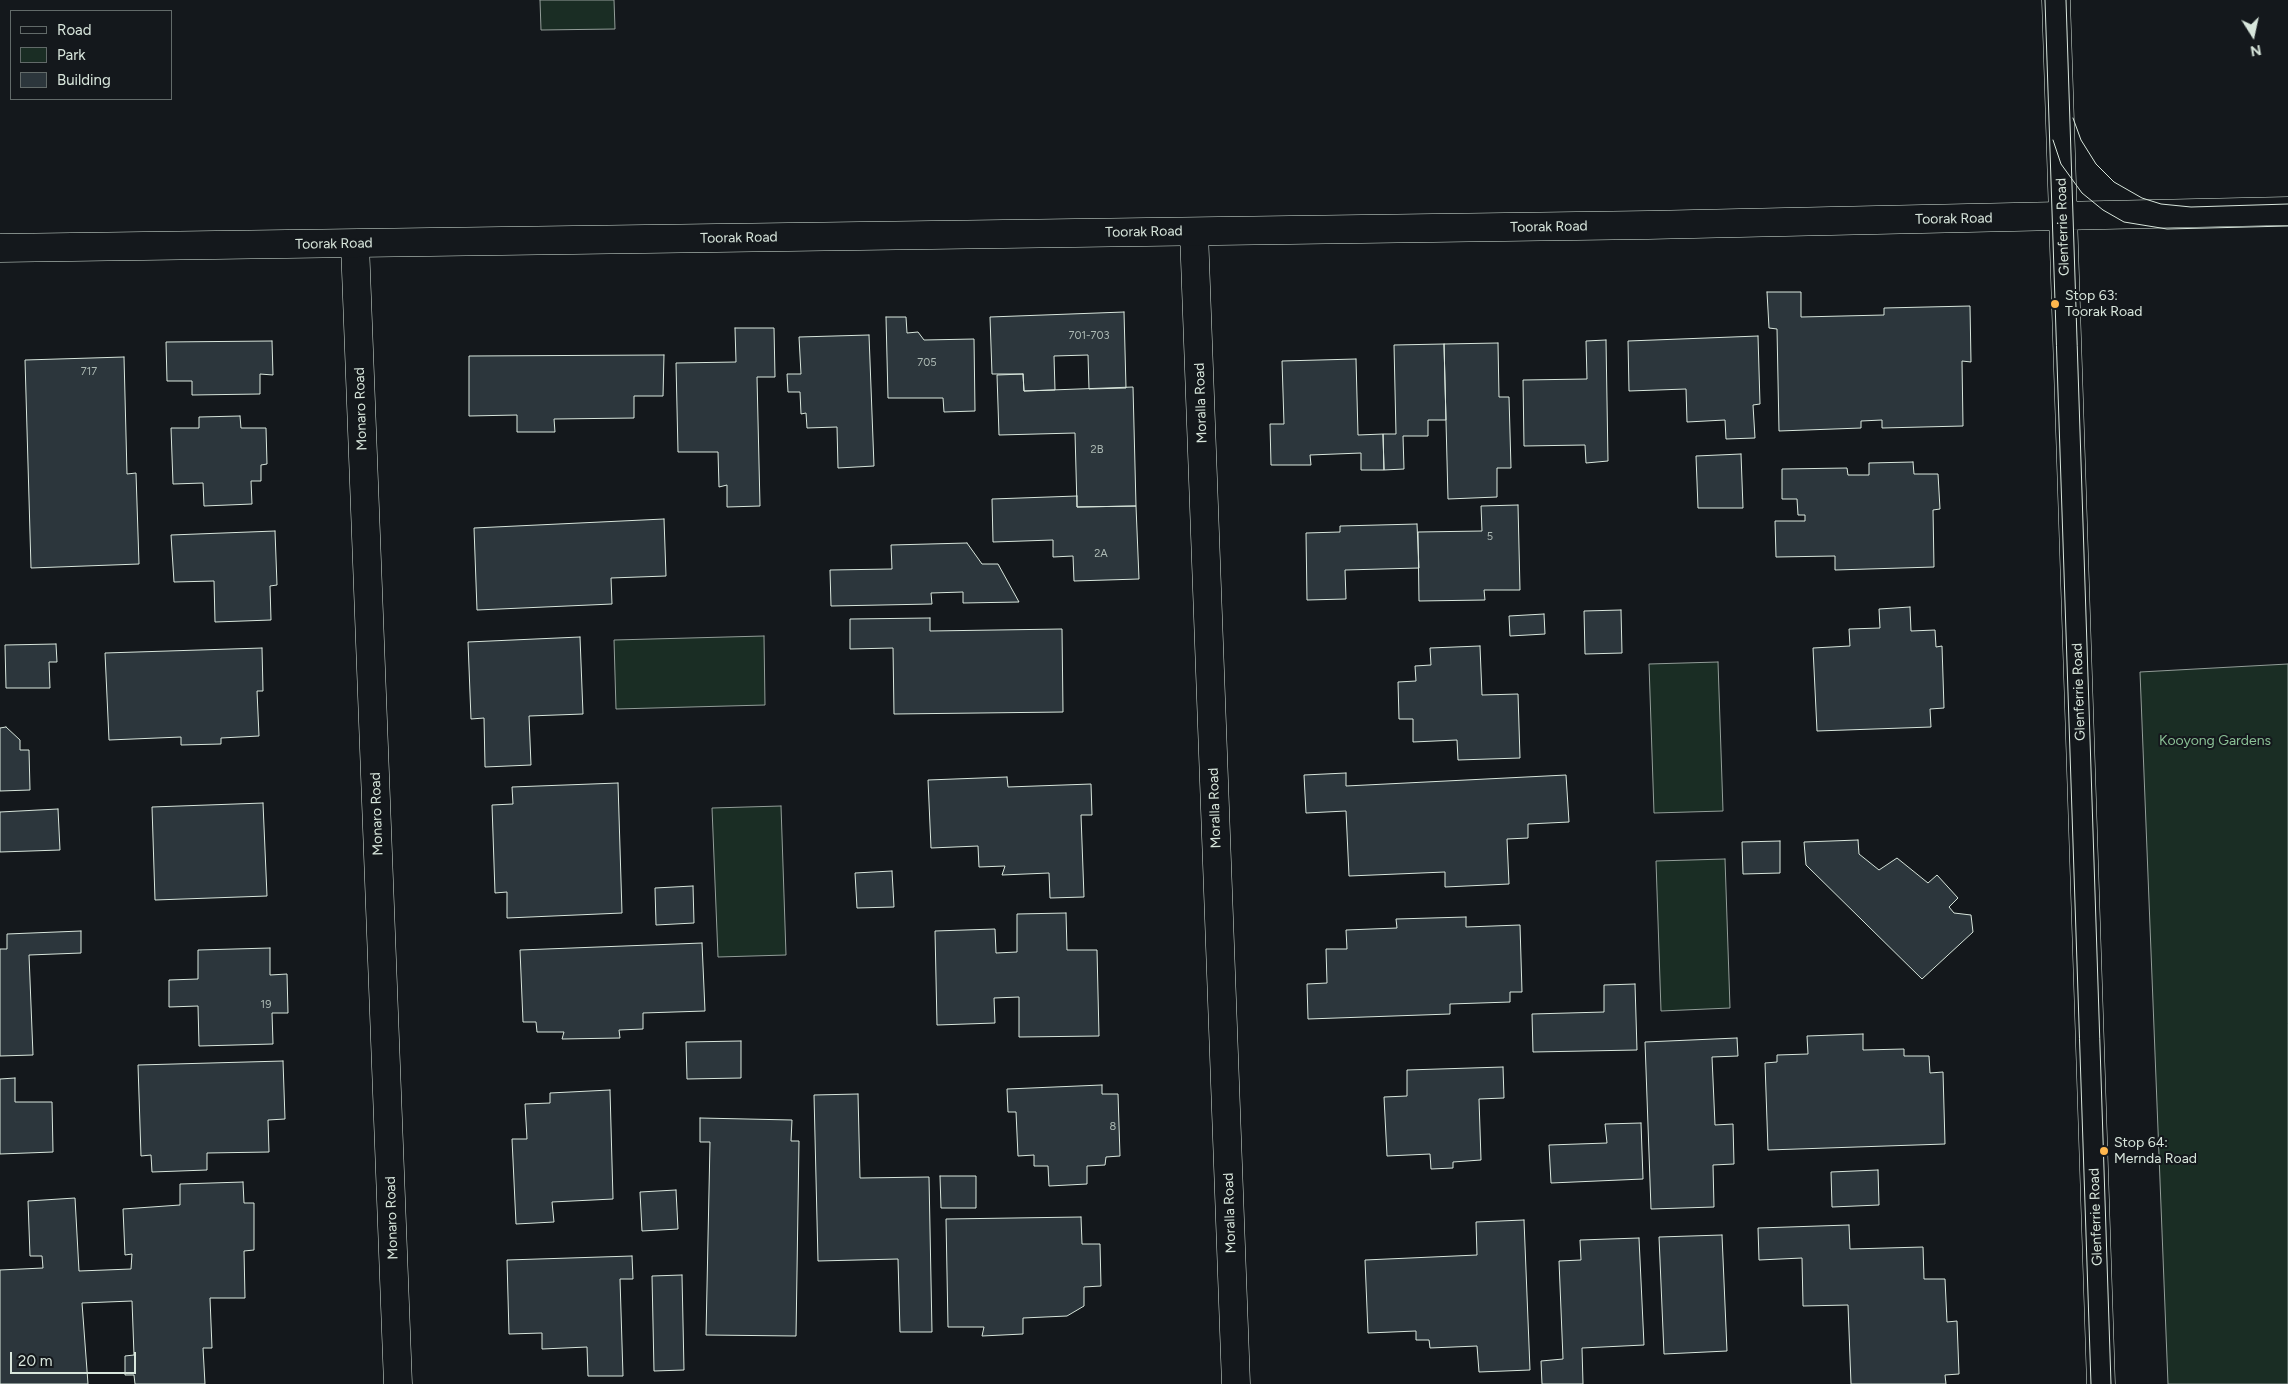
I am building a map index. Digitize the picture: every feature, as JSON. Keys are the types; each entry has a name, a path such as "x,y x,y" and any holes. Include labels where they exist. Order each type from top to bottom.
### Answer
{"main road":[{"name":"Glenferrie Road","path":"2056,0 2101,1384"},
{"name":"Toorak Road","path":"0,248 1194,232 2062,217 2288,211"},
{"name":"Moralla Road","path":"1194,232 1236,1384"},
{"name":"Monaro Road","path":"355,244 398,1384"}],"green space":[{"path":"540,0 614,0 615,29 541,30"},
{"path":"764,636 765,705 616,709 614,640"},
{"path":"1718,662 1723,811 1654,813 1649,664"},
{"name":"Kooyong Gardens","path":"2288,664 2288,1384 2168,1384 2140,672"},
{"path":"781,806 786,955 718,957 712,808"},
{"path":"1725,859 1730,1008 1661,1011 1656,861"}],"building":[{"path":"1767,292 1801,292 1801,317 1884,315 1884,308 1970,306 1971,362 1962,361 1963,426 1882,428 1882,420 1861,421 1861,428 1779,431 1777,329 1769,328"},
{"path":"1124,312 1126,388 1089,389 1088,355 1054,356 1055,390 1024,391 1023,374 992,374 990,317"},
{"path":"886,317 906,317 907,333 918,332 924,340 974,339 975,411 944,412 943,398 888,398"},
{"path":"735,328 774,328 775,377 757,377 760,506 727,507 727,485 719,487 718,452 678,452 676,363 736,362"},
{"path":"869,335 874,466 838,468 837,427 807,428 806,413 801,414 800,392 788,392 787,374 801,374 799,337"},
{"path":"1758,336 1760,404 1753,405 1755,438 1726,439 1725,420 1687,422 1686,389 1629,391 1628,341"},
{"path":"1606,340 1608,461 1586,463 1585,445 1524,446 1523,380 1587,379 1586,341"},
{"path":"272,341 273,375 260,374 260,394 192,395 192,381 167,381 166,342"},
{"path":"1498,343 1499,397 1509,397 1511,468 1497,468 1497,497 1448,499 1444,344"},
{"path":"1444,344 1446,420 1428,420 1428,436 1403,436 1404,469 1384,470 1383,434 1396,434 1394,345"},
{"path":"664,355 663,396 634,396 634,418 554,419 555,432 517,432 517,415 469,416 469,356"},
{"path":"124,357 127,474 136,473 139,564 31,568 25,360"},
{"path":"1356,359 1358,435 1383,434 1384,470 1361,470 1361,453 1310,455 1311,465 1271,465 1270,424 1284,424 1282,361"},
{"path":"1023,374 1024,391 1133,387 1136,506 1077,507 1075,433 999,435 997,375"},
{"path":"240,416 241,428 266,428 267,464 261,465 261,481 251,481 252,504 204,506 203,483 173,484 171,428 199,428 199,417"},
{"path":"1741,454 1743,508 1698,508 1696,456"},
{"path":"1913,462 1914,474 1938,474 1940,509 1933,510 1934,567 1835,570 1835,556 1776,557 1775,521 1805,521 1805,515 1798,515 1797,499 1782,499 1782,469 1847,468 1848,475 1869,475 1869,463"},
{"path":"1077,496 1077,507 1136,506 1139,579 1074,581 1073,556 1053,557 1053,540 993,542 992,499"},
{"path":"1518,505 1520,590 1484,590 1485,600 1419,601 1418,532 1482,531 1481,506"},
{"path":"664,519 666,576 611,578 612,604 477,610 474,528"},
{"path":"1417,524 1419,568 1345,570 1346,599 1307,600 1306,533 1340,532 1340,526"},
{"path":"275,531 277,585 270,586 271,620 215,622 214,581 174,582 171,535"},
{"path":"967,543 982,564 998,564 1019,602 963,603 963,592 931,593 932,604 831,606 830,570 892,569 891,545"},
{"path":"1910,607 1911,631 1935,630 1936,647 1942,646 1944,708 1930,709 1931,727 1817,731 1813,648 1850,646 1849,629 1880,628 1879,609"},
{"path":"1621,610 1622,653 1585,654 1584,611"},
{"path":"1544,614 1545,634 1510,636 1509,616"},
{"path":"930,618 930,631 1062,629 1063,712 894,714 893,648 850,649 850,619"},
{"path":"580,637 583,714 529,716 531,765 485,767 484,718 471,719 468,642"},
{"path":"56,644 57,662 49,662 50,688 6,688 5,645"},
{"path":"1480,646 1482,695 1518,694 1520,758 1458,760 1457,740 1413,742 1413,719 1399,719 1398,682 1416,681 1415,666 1431,665 1430,648"},
{"path":"262,648 263,691 257,691 259,736 221,738 221,744 181,745 181,737 109,740 105,653"},
{"path":"6,727 20,740 20,750 29,750 30,790 0,791 0,728"},
{"path":"1346,773 1346,786 1566,775 1569,822 1528,824 1528,838 1507,839 1509,884 1445,887 1445,872 1349,876 1346,811 1306,813 1304,775"},
{"path":"1007,777 1008,787 1091,784 1092,815 1081,815 1084,897 1050,898 1049,873 1002,875 1005,866 979,867 978,846 931,848 928,780"},
{"path":"618,783 622,913 507,918 507,892 495,893 492,805 513,804 512,787"},
{"path":"263,803 267,896 155,900 152,807"},
{"path":"58,809 60,850 0,852 0,812"},
{"path":"1858,840 1859,854 1879,870 1897,858 1928,883 1937,875 1958,898 1949,907 1954,913 1971,915 1973,932 1922,979 1806,865 1804,842"},
{"path":"1780,841 1780,873 1743,874 1742,842"},
{"path":"892,871 894,907 857,908 855,873"},
{"path":"693,886 694,923 656,925 655,888"},
{"path":"1066,913 1067,950 1097,950 1099,1036 1019,1037 1019,997 994,998 995,1023 937,1025 935,931 995,929 996,953 1017,952 1017,914"},
{"path":"1466,917 1466,927 1520,925 1522,992 1510,992 1510,1002 1450,1004 1450,1014 1308,1019 1307,984 1327,983 1326,949 1347,949 1346,930 1397,928 1396,919"},
{"path":"81,931 81,953 29,955 33,1055 0,1056 0,949 7,949 7,934"},
{"path":"702,943 705,1011 643,1013 643,1029 619,1030 620,1038 562,1039 564,1032 537,1032 536,1022 523,1022 520,950"},
{"path":"270,948 270,975 287,974 288,1013 272,1013 273,1044 199,1046 198,1006 169,1007 169,980 198,979 198,950"},
{"path":"1635,984 1637,1050 1533,1052 1532,1014 1604,1012 1604,985"},
{"path":"1863,1034 1863,1050 1904,1049 1904,1056 1929,1056 1930,1073 1943,1072 1945,1144 1768,1150 1765,1063 1777,1062 1777,1055 1808,1054 1807,1036"},
{"path":"1737,1038 1738,1056 1712,1057 1715,1125 1733,1124 1734,1164 1713,1165 1714,1207 1651,1209 1645,1042"},
{"path":"741,1041 741,1078 687,1079 686,1042"},
{"path":"283,1061 285,1119 268,1120 269,1152 207,1153 207,1170 152,1172 151,1155 141,1156 138,1065"},
{"path":"1503,1067 1504,1098 1479,1099 1481,1160 1453,1162 1453,1168 1431,1169 1430,1154 1387,1156 1384,1097 1407,1096 1407,1070"},
{"path":"15,1078 15,1102 52,1102 53,1152 0,1154 0,1079"},
{"path":"1102,1085 1102,1094 1118,1094 1120,1156 1106,1157 1105,1165 1087,1166 1087,1184 1049,1186 1048,1166 1034,1166 1034,1155 1018,1156 1016,1112 1008,1112 1007,1089"},
{"path":"610,1090 613,1199 552,1202 554,1222 516,1224 512,1139 527,1139 525,1104 550,1103 550,1093"},
{"path":"858,1094 860,1178 929,1177 932,1332 900,1332 898,1259 818,1261 814,1095"},
{"path":"700,1118 792,1120 791,1141 799,1141 796,1336 706,1335 710,1142 700,1142"},
{"path":"1641,1123 1643,1179 1551,1183 1549,1145 1607,1143 1605,1124"},
{"path":"1878,1170 1879,1205 1832,1207 1831,1172"},
{"path":"940,1176 976,1176 976,1208 941,1208"},
{"path":"243,1182 244,1203 254,1203 254,1250 244,1251 245,1298 210,1298 212,1348 203,1348 205,1384 135,1384 134,1375 125,1375 125,1356 134,1355 132,1301 82,1303 88,1384 0,1384 0,1270 43,1268 42,1256 30,1256 28,1201 75,1198 79,1271 131,1269 132,1254 125,1255 123,1209 180,1205 180,1184"},
{"path":"676,1190 678,1229 642,1231 640,1192"},
{"path":"1081,1217 1082,1244 1100,1244 1101,1286 1084,1287 1084,1306 1067,1316 1023,1318 1023,1334 982,1336 984,1327 948,1327 946,1219"},
{"path":"1524,1220 1530,1370 1479,1372 1477,1346 1430,1348 1429,1340 1416,1340 1416,1331 1368,1333 1365,1260 1477,1255 1476,1222"},
{"path":"1849,1225 1850,1249 1923,1247 1924,1279 1945,1279 1947,1322 1957,1321 1959,1374 1945,1375 1946,1384 1851,1384 1848,1305 1803,1306 1802,1258 1759,1260 1758,1228"},
{"path":"1722,1235 1727,1351 1664,1354 1659,1237"},
{"path":"1639,1238 1644,1345 1582,1348 1583,1384 1542,1384 1541,1361 1563,1359 1559,1261 1581,1260 1580,1240"},
{"path":"632,1256 633,1279 620,1279 623,1376 588,1376 587,1347 542,1349 542,1333 509,1334 507,1260"},
{"path":"682,1275 684,1370 654,1371 652,1276"}],"tram line":[{"path":"2045,0 2091,1384"},
{"path":"2066,0 2111,1384"},
{"path":"2073,118 2081,140 2096,164 2114,182 2142,198 2161,204 2191,207 2288,204"},
{"path":"2053,140 2061,164 2082,193 2103,210 2124,222 2167,229 2288,226"}],"place":[{"name":"Stop 63: Toorak Road","path":"2055,304"},
{"name":"Stop 64: Mernda Road","path":"2104,1151"}]}
